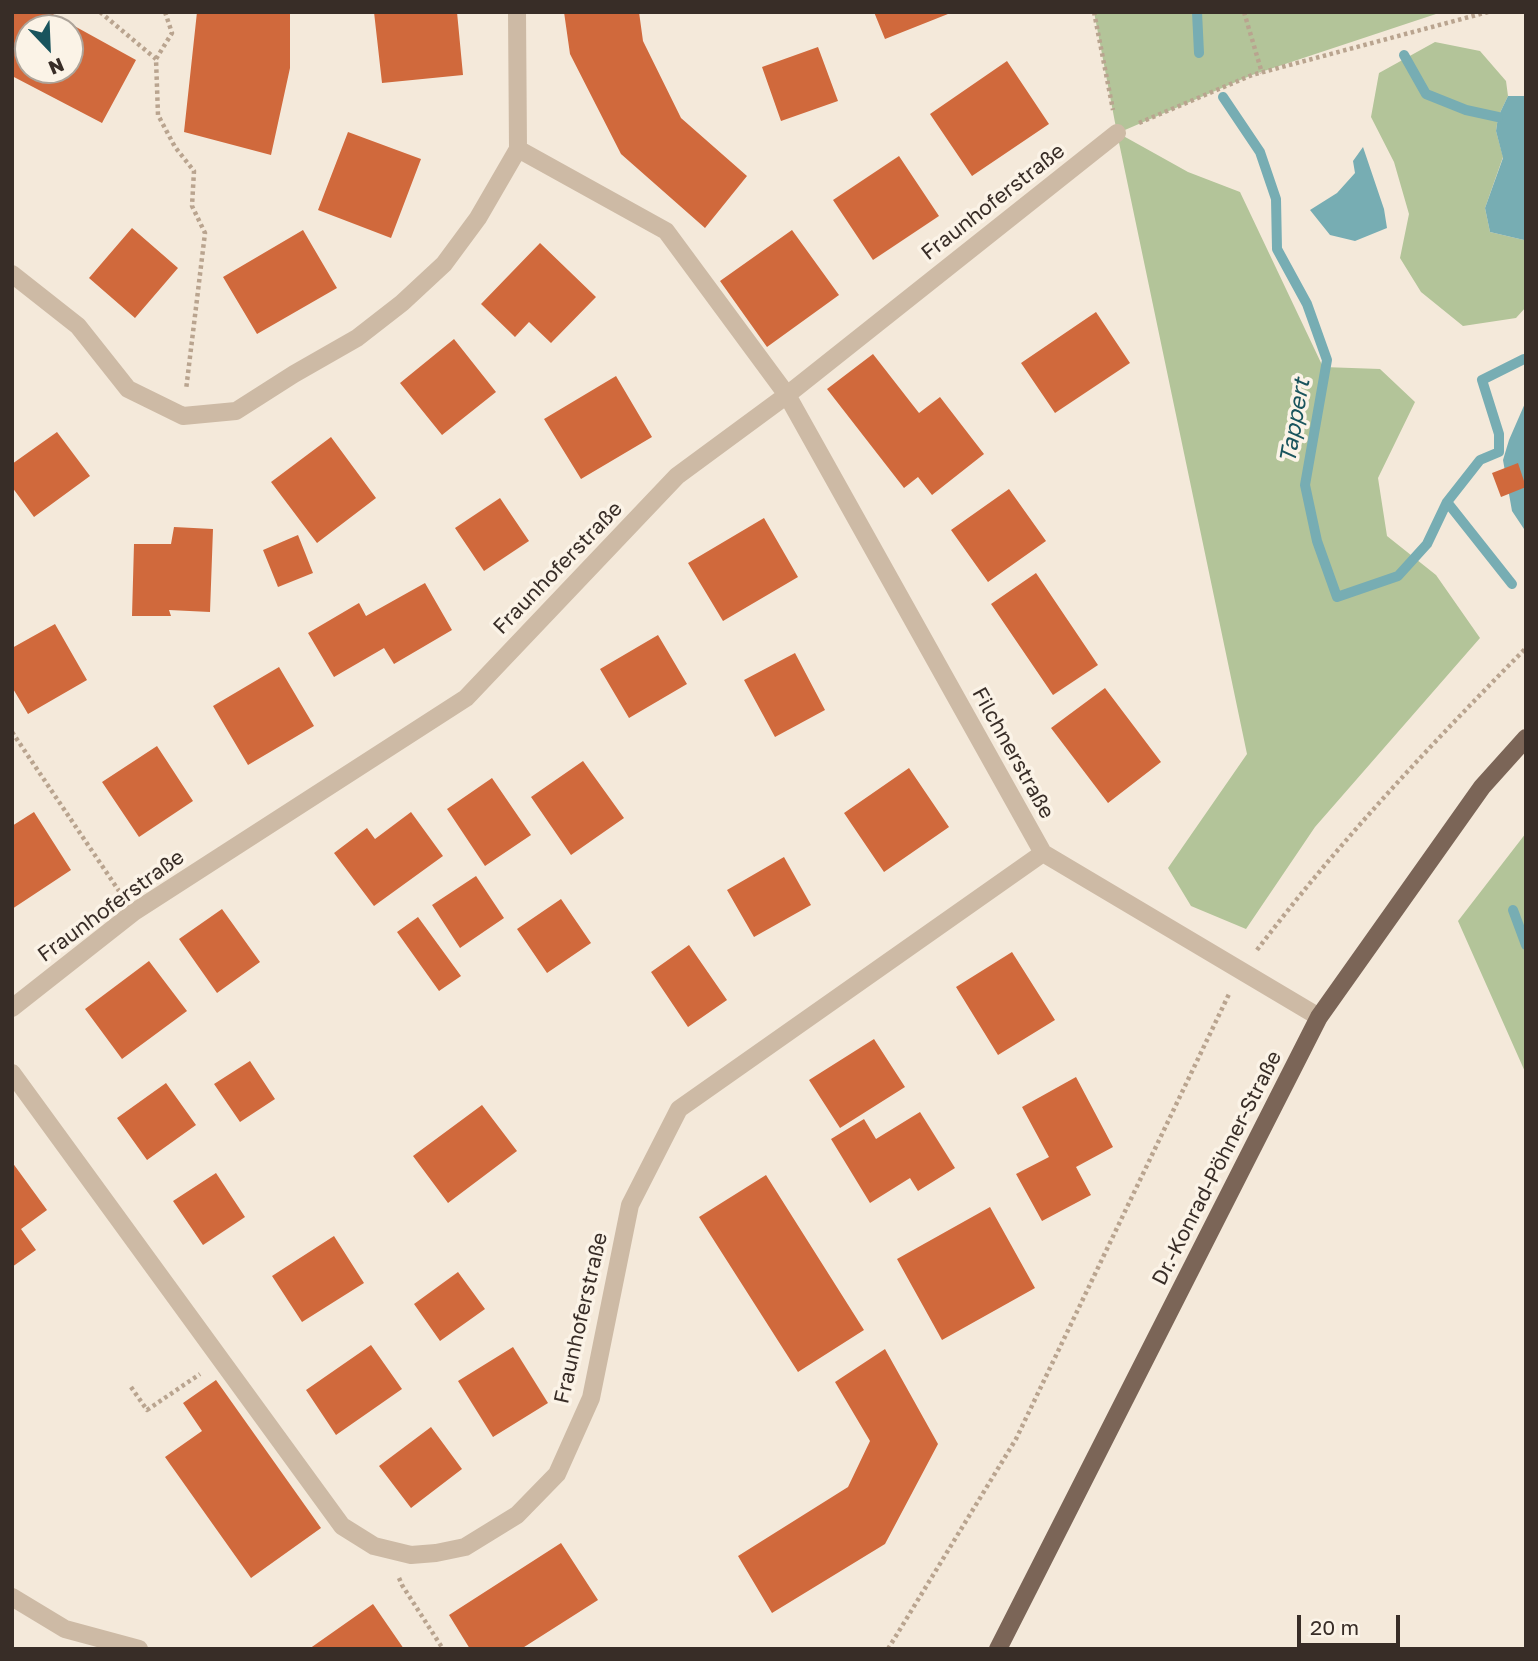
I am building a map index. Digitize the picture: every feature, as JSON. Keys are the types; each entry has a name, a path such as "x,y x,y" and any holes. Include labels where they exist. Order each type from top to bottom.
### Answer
{"main road":[{"name":"Dr.-Konrad-Pöhner-Straße","path":"998,1649 1319,1017 1482,787 1526,738"}],"street":[{"path":"12,274 78,326 128,389 183,416 236,411 357,338 402,303 444,264 478,218 518,149 517,12"},
{"name":"Fraunhoferstraße","path":"12,1008 134,912 466,698 677,476 787,395 1117,133"},
{"name":"Filchnerstraße","path":"518,149 666,231 787,395 1043,853 1319,1017"},
{"name":"Fraunhoferstraße","path":"12,1073 342,1526 374,1546 411,1555 466,1548 517,1515 556,1474 591,1398 630,1205 679,1109 1043,853"},
{"path":"12,1597 65,1629 139,1649"}],"path":[{"path":"100,12 156,59"},
{"path":"165,12 172,33 156,59 158,115 175,146 194,171 192,206 205,233 183,416"},
{"path":"1094,12 1117,133 1262,73 1488,12"},
{"path":"1244,12 1262,73"},
{"path":"888,1649 1016,1439 1240,972 1363,819 1460,714 1526,648"},
{"path":"12,733 134,912"},
{"path":"131,1387 147,1410 200,1375"},
{"path":"391,1550 402,1585 443,1649"}],"green space":[{"path":"1094,12 1442,12 1252,75 1118,133 1188,172 1240,192 1323,367 1380,369 1415,402 1378,478 1387,536 1436,575 1480,638 1315,827 1246,929 1191,906 1168,868 1247,754 1117,133"},
{"path":"1435,42 1480,51 1506,81 1508,96 1498,117 1496,131 1503,157 1485,208 1490,232 1524,240 1526,243 1526,307 1516,318 1463,326 1421,292 1400,258 1409,214 1394,162 1371,117 1379,73"},
{"path":"1526,833 1526,1074 1458,921"}],"water":[{"path":"1508,96 1526,96 1526,243 1524,240 1490,232 1485,208 1503,158 1496,131 1498,117"},
{"path":"1363,147 1384,209 1387,228 1355,241 1330,235 1310,210 1337,193 1355,173 1353,161"},
{"path":"1526,401 1526,532 1512,511 1503,460"}],"building":[{"path":"12,12 53,14 14,14 14,77"},
{"path":"197,12 290,12 290,68 271,155 184,132"},
{"path":"374,12 457,12 463,75 382,83"},
{"path":"564,12 639,12 643,41 681,118 747,176 705,228 621,154 570,54"},
{"path":"874,12 953,12 885,39"},
{"path":"84,31 136,60 102,123 27,84 84,84"},
{"path":"818,47 838,101 781,121 762,67"},
{"path":"1007,61 1049,124 972,176 930,114"},
{"path":"348,132 421,159 391,238 318,210"},
{"path":"899,156 939,216 873,260 833,200"},
{"path":"132,228 178,268 135,318 89,278"},
{"path":"303,230 337,288 257,334 223,277"},
{"path":"792,230 839,295 767,347 720,281"},
{"path":"540,243 596,297 551,343 529,322 515,337 481,304"},
{"path":"1096,312 1130,363 1055,413 1021,363"},
{"path":"454,339 496,392 442,435 400,383"},
{"path":"873,354 919,413 940,397 984,454 932,495 918,477 904,488 827,389"},
{"path":"616,376 652,437 581,479 544,419"},
{"path":"57,432 90,476 34,517 12,487 12,464"},
{"path":"331,437 376,498 317,543 271,482"},
{"path":"1518,463 1526,487 1501,497 1492,473"},
{"path":"1009,489 1046,541 988,582 951,530"},
{"path":"500,498 529,541 484,571 455,528"},
{"path":"764,518 798,577 723,621 688,563"},
{"path":"174,527 213,529 210,612 169,610 171,616 132,616 134,544 171,544"},
{"path":"298,535 313,573 278,587 263,550"},
{"path":"1036,573 1098,665 1053,695 991,604"},
{"path":"425,583 452,630 394,664 384,648 334,677 308,633 359,603 366,616"},
{"path":"55,624 87,680 28,714 12,687 12,648"},
{"path":"658,635 687,684 629,718 600,669"},
{"path":"795,653 825,710 775,737 744,680"},
{"path":"279,667 314,726 248,765 213,706"},
{"path":"1105,688 1161,762 1108,803 1051,728"},
{"path":"157,746 193,801 139,837 102,782"},
{"path":"583,761 624,818 571,855 531,797"},
{"path":"909,768 949,827 884,872 844,813"},
{"path":"492,778 531,835 485,866 447,809"},
{"path":"34,812 71,870 12,909 12,826"},
{"path":"411,812 443,856 374,906 334,853 367,828 375,839"},
{"path":"784,857 811,905 754,937 727,890"},
{"path":"476,876 504,918 460,948 432,905"},
{"path":"561,899 591,943 547,973 517,929"},
{"path":"222,909 260,962 217,993 179,939"},
{"path":"418,917 461,976 439,991 397,932"},
{"path":"689,945 727,1000 688,1027 651,972"},
{"path":"1012,952 1055,1020 998,1055 956,987"},
{"path":"149,961 187,1011 122,1059 85,1009"},
{"path":"874,1039 905,1087 840,1128 809,1080"},
{"path":"250,1061 275,1099 240,1122 214,1084"},
{"path":"1076,1077 1113,1147 1076,1167 1091,1195 1042,1221 1016,1174 1049,1157 1022,1107"},
{"path":"166,1083 196,1125 147,1160 117,1118"},
{"path":"482,1105 517,1151 448,1203 413,1156"},
{"path":"920,1112 955,1168 918,1191 910,1178 870,1203 831,1139 864,1119 876,1139"},
{"path":"12,1162 47,1210 21,1229 36,1250 12,1267"},
{"path":"216,1173 245,1217 203,1245 173,1201"},
{"path":"766,1175 864,1330 798,1372 699,1217"},
{"path":"990,1207 1035,1288 942,1340 897,1259"},
{"path":"334,1236 364,1283 302,1322 272,1276"},
{"path":"458,1272 485,1309 440,1341 414,1304"},
{"path":"371,1345 402,1389 336,1435 306,1390"},
{"path":"513,1347 548,1403 493,1437 458,1381"},
{"path":"885,1349 938,1444 885,1544 772,1613 738,1556 848,1487 870,1441 835,1382"},
{"path":"216,1380 321,1528 251,1578 165,1457 202,1431 183,1403"},
{"path":"431,1427 462,1469 411,1508 379,1466"},
{"path":"561,1543 598,1600 521,1649 470,1649 449,1615"},
{"path":"373,1604 404,1649 309,1649"}],"waterway":[{"name":"Tappert","path":"1197,12 1199,53"},
{"path":"1404,55 1426,94 1466,110 1498,117"},
{"name":"Tappert","path":"1223,97 1260,152 1276,199 1277,249 1307,304 1327,360 1305,485 1317,541 1337,597 1398,576 1427,544 1447,502 1480,460 1499,452 1499,434 1482,380 1524,359"},
{"name":"Tappert","path":"1447,502 1512,584"},
{"name":"Tappert","path":"1513,910 1526,945"}]}
